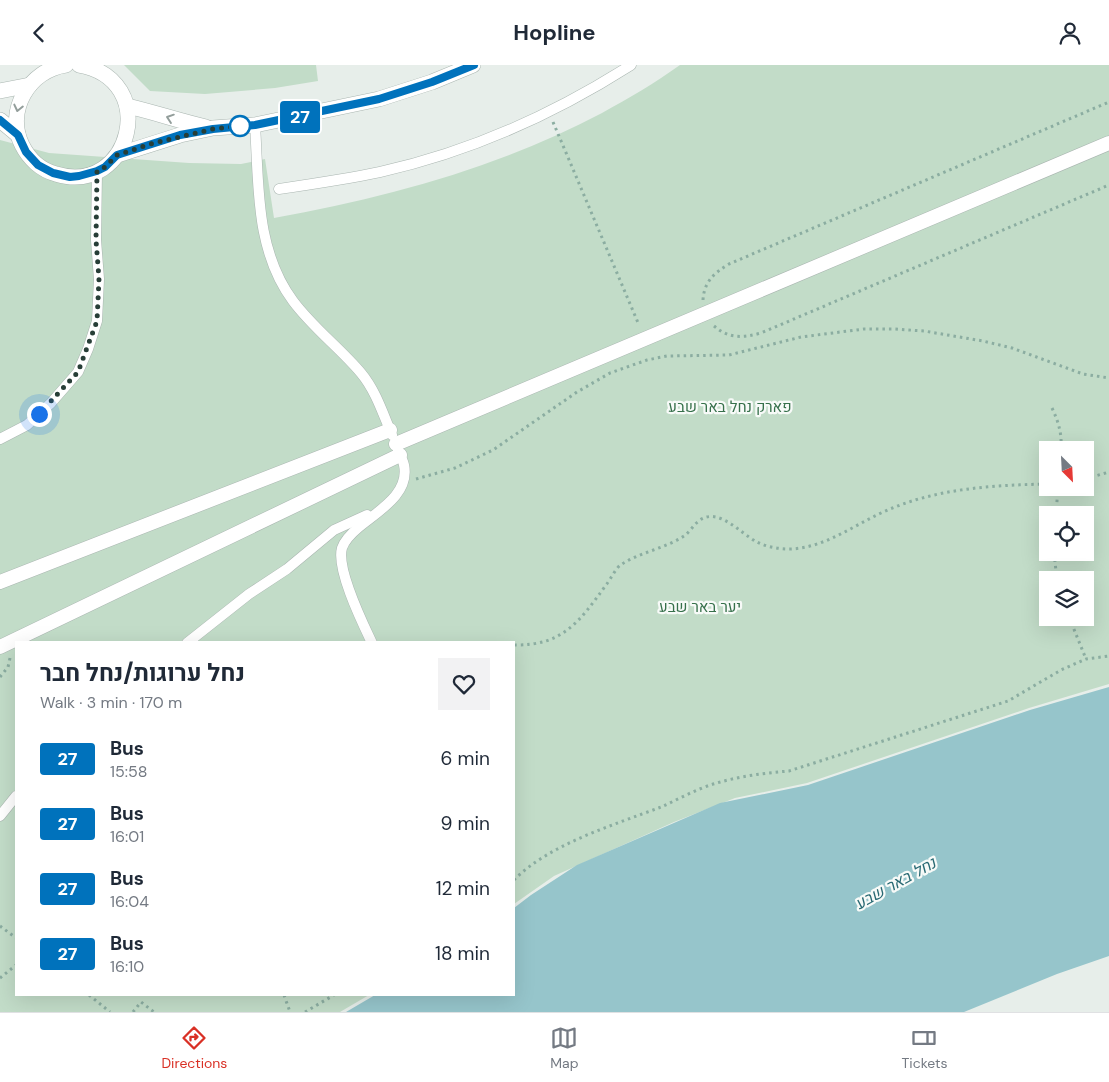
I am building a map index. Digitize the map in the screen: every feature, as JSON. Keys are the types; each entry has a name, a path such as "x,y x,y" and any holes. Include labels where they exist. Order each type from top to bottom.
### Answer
{"street":[{"path":"66,65 53,67 30,85 20,100 16,117 18,135 26,152 45,170 70,177 97,171 105,167 117,155 126,140 128,129 127,106 115,83 100,69 79,65"},
{"path":"117,155 180,135 213,129 255,125 379,99 432,82 473,65"},
{"path":"0,91 30,85"},
{"path":"127,106 213,129"},
{"path":"0,120 18,135"},
{"path":"0,647 398,450 705,313 1109,143"},
{"path":"0,582 390,430"}],"lane":[{"path":"279,189 340,180 382,171 430,159 477,143 548,112 607,81 631,65"},
{"path":"255,125 261,221 266,248 277,274 292,300 310,322 362,374 376,397 404,465 403,482 394,498 352,533 342,548 342,566 352,597 371,641"},
{"path":"0,439 27,425 51,403 78,372 88,349 97,321 99,279 96,240 97,171"},
{"path":"190,641 249,594 287,569 334,530 382,508"},
{"path":"0,816 15,797"}],"path":[{"path":"1109,102 729,264 717,271 708,281 704,292 703,303 705,313 716,329 732,337 746,337 761,333 1109,185"},
{"path":"548,112 645,339"},
{"path":"403,482 443,473 480,457 505,443 593,382 628,366 666,356 729,355 801,337 841,331 894,329 924,331 983,341 1022,352 1083,374 1109,378"},
{"path":"1052,408 1059,425 1062,441"},
{"path":"1094,476 1109,472"},
{"path":"515,645 534,645 550,641 563,634 583,617 620,565 685,536 697,522 706,517 717,517 744,535 767,546 790,549 823,542 888,510 935,495 976,488 1039,484"},
{"path":"1073,626 1086,659"},
{"path":"515,878 544,856 568,844 716,783 759,773 789,771 1008,701 1061,670 1086,659 1109,656"},
{"path":"0,926 15,937"},
{"path":"0,978 15,966"},
{"path":"90,996 110,1012"},
{"path":"284,996 290,1012"},
{"path":"305,1012 332,996"},
{"path":"134,1012 142,1002 154,1012"}],"green space":[{"path":"124,65 316,65 318,81 275,88 205,94 150,91"},
{"name":"פארק נחל באר שבע","path":"680,65 1109,65 1109,684 1029,708 807,783 735,798 674,822 554,876 515,903 515,641 15,641 15,996 367,996 340,1012 0,1012 0,140 49,153 189,163 241,164 265,159 274,218 401,190 483,165 523,150 602,113"}],"water":[{"name":"נחל באר שבע","path":"1109,687 1109,956 1057,974 964,1012 346,1012 373,996 515,996 515,907 577,865 720,803 808,785 1030,710"}],"bus line":[{"name":"27","path":"0,120 18,135 31,159 45,170 70,177 88,175 105,167 117,155 180,135 213,129 255,125 379,99 432,82 474,65"}],"route":[{"path":"39,414 78,372 97,321 99,279 96,240 97,171 105,167 117,155 154,143 180,135 240,126"}],"park label":[{"name":"יער באר שבע","path":"700,607"}]}
